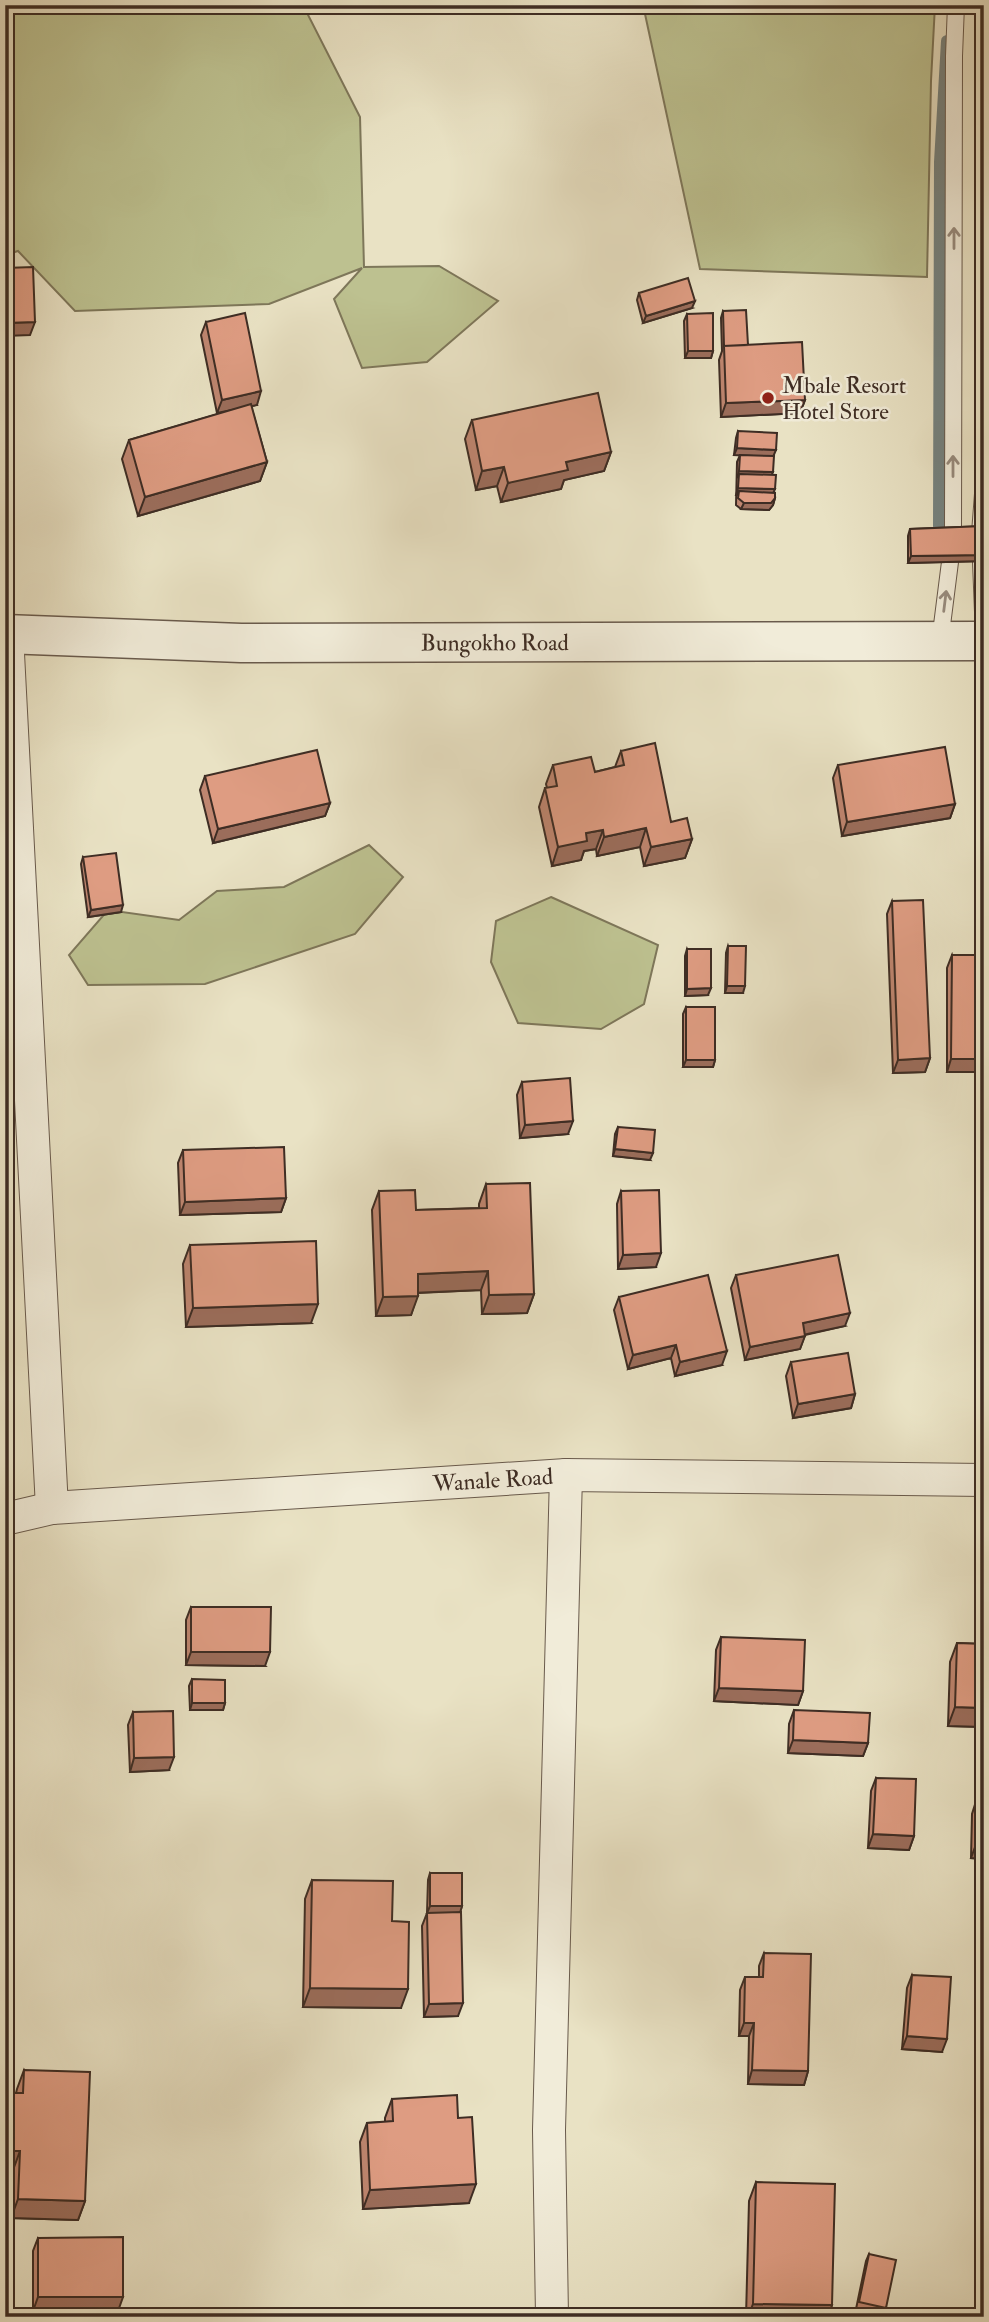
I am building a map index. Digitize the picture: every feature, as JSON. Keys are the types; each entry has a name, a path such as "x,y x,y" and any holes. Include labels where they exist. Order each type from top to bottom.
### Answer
{"street":[{"name":"Bungokho Road","path":"6,634 241,643 984,639"},
{"path":"6,634 51,1508"},
{"path":"552,2317 549,2130 566,1475"},
{"name":"Wanale Road","path":"5,1519 51,1508 566,1475 984,1480"}],"lane":[{"path":"953,534 956,5"},
{"path":"980,533 984,481"},
{"path":"940,641 950,562"},
{"path":"981,562 984,639"}],"green space":[{"path":"5,5 303,5 360,117 364,267 439,266 498,301 427,362 362,368 334,299 362,268 269,304 75,311 18,251 5,255"},
{"path":"638,5 935,5 927,277 700,269 645,14"},
{"path":"369,845 403,877 355,934 205,984 88,985 69,955 108,910 179,920 217,891 284,887"},
{"path":"551,897 658,945 644,1004 601,1029 518,1023 491,962 496,921"}],"building":[{"path":"33,267 35,322 5,323 5,268"},
{"path":"688,278 695,301 646,316 639,293"},
{"path":"746,310 748,345 724,346 723,311"},
{"path":"245,313 261,391 222,400 206,322"},
{"path":"713,313 713,351 688,351 687,314"},
{"path":"802,342 805,400 726,403 724,346"},
{"path":"598,393 611,452 566,462 568,470 508,483 504,467 482,471 472,420"},
{"path":"251,404 267,462 145,497 129,440"},
{"path":"738,431 777,433 776,450 737,448"},
{"path":"740,455 774,456 773,472 739,471"},
{"path":"739,474 776,475 775,489 738,488"},
{"path":"739,491 775,493 775,498 771,503 744,503 738,498"},
{"path":"984,526 984,555 911,556 910,529"},
{"path":"655,743 671,822 687,818 692,839 651,847 646,828 604,837 603,830 586,833 587,841 558,847 545,788 557,786 553,765 591,757 595,772 624,765 621,751"},
{"path":"945,747 955,804 847,822 838,765"},
{"path":"317,750 330,803 218,829 205,776"},
{"path":"116,853 123,905 91,910 83,857"},
{"path":"923,900 930,1058 898,1060 892,901"},
{"path":"728,946 746,946 745,986 727,986"},
{"path":"687,949 711,949 711,988 687,989"},
{"path":"952,955 984,955 984,1059 951,1059"},
{"path":"686,1007 715,1007 715,1060 686,1060"},
{"path":"570,1078 573,1121 525,1125 522,1082"},
{"path":"618,1127 655,1130 653,1153 615,1149"},
{"path":"284,1147 286,1198 185,1202 183,1150"},
{"path":"530,1183 534,1294 489,1295 488,1271 418,1274 418,1296 383,1297 379,1191 415,1190 416,1210 487,1208 486,1184"},
{"path":"659,1190 661,1253 623,1255 621,1191"},
{"path":"316,1241 318,1304 193,1308 190,1245"},
{"path":"838,1255 850,1313 803,1323 805,1336 750,1347 736,1275"},
{"path":"708,1275 727,1351 680,1362 676,1345 633,1355 619,1297"},
{"path":"848,1353 855,1394 798,1404 791,1362"},
{"path":"191,1607 271,1607 270,1652 191,1652"},
{"path":"721,1637 805,1640 803,1691 719,1688"},
{"path":"957,1643 984,1644 984,1708 955,1707"},
{"path":"192,1679 225,1680 225,1703 192,1703"},
{"path":"794,1710 870,1713 868,1743 793,1740"},
{"path":"173,1711 174,1757 134,1758 133,1712"},
{"path":"876,1778 916,1779 914,1836 873,1834"},
{"path":"978,1795 984,1795 984,1839 978,1839"},
{"path":"430,1873 462,1873 462,1906 430,1906"},
{"path":"312,1880 393,1881 392,1921 409,1922 408,1989 310,1988"},
{"path":"461,1912 463,2003 429,2004 427,1913"},
{"path":"764,1953 811,1954 808,2071 752,2070 754,2023 744,2023 745,1977 763,1977"},
{"path":"912,1975 951,1977 947,2039 907,2036"},
{"path":"24,2070 90,2072 85,2201 18,2199 20,2151 5,2151 7,2093 23,2093"},
{"path":"457,2095 458,2118 472,2117 476,2184 370,2190 367,2123 393,2121 392,2099"},
{"path":"756,2182 835,2184 832,2305 753,2304"},
{"path":"123,2237 123,2297 38,2297 38,2238"},
{"path":"869,2254 896,2260 886,2308 859,2302"},
{"path":"900,2308 942,2309 942,2317 900,2317"}],"waterway":[{"path":"939,526 940,162 947,41"}],"place":[{"name":"Mbale Resort Hotel Store","path":"768,398"}]}
